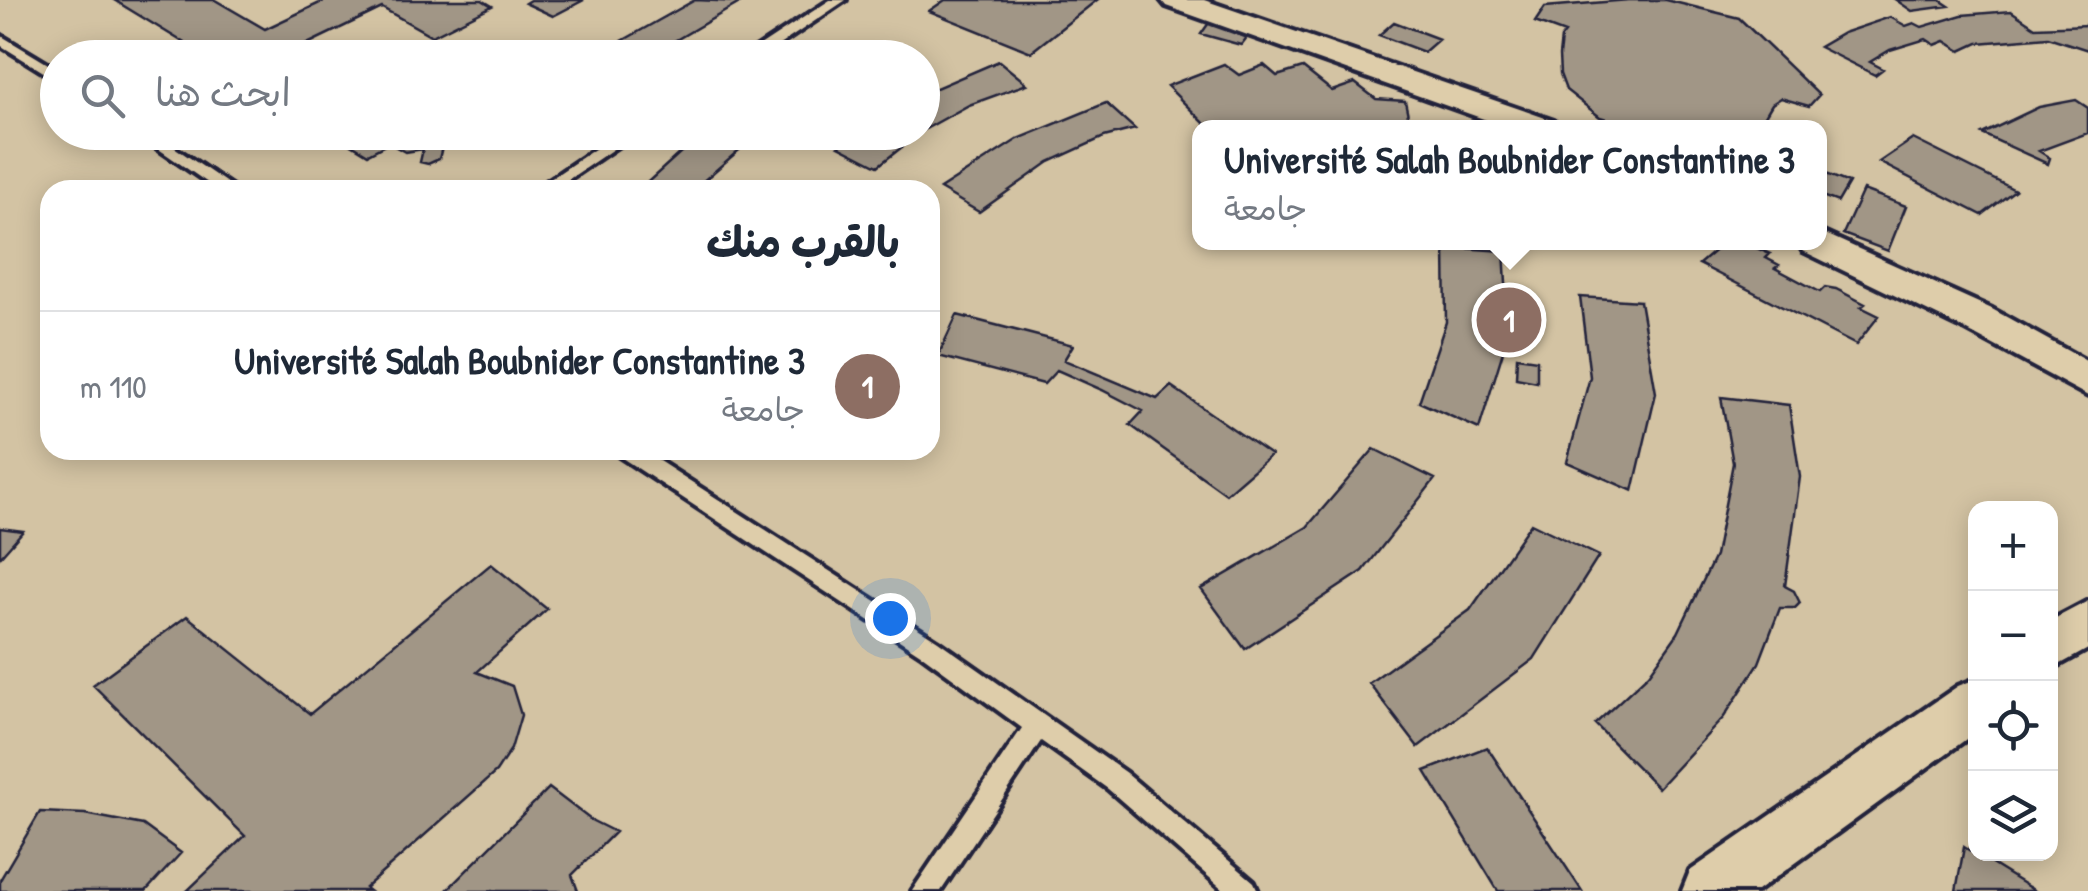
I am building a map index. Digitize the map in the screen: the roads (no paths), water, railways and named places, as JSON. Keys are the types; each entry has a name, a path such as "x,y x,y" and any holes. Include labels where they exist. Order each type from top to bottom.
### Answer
{"street":[{"path":"1176,0 1519,120"},
{"path":"1827,247 1978,319 2088,380"},
{"path":"2058,643 2088,622"},
{"path":"1710,891 1968,708"}],"lane":[{"path":"777,40 838,0"},
{"path":"0,40 40,66"},
{"path":"168,150 214,180"},
{"path":"558,180 604,150"},
{"path":"641,460 930,648 1117,781 1245,891"},
{"path":"925,891 1038,725"}],"place":[{"name":"Université Salah Boubnider Constantine 3","path":"1509,320"}]}
